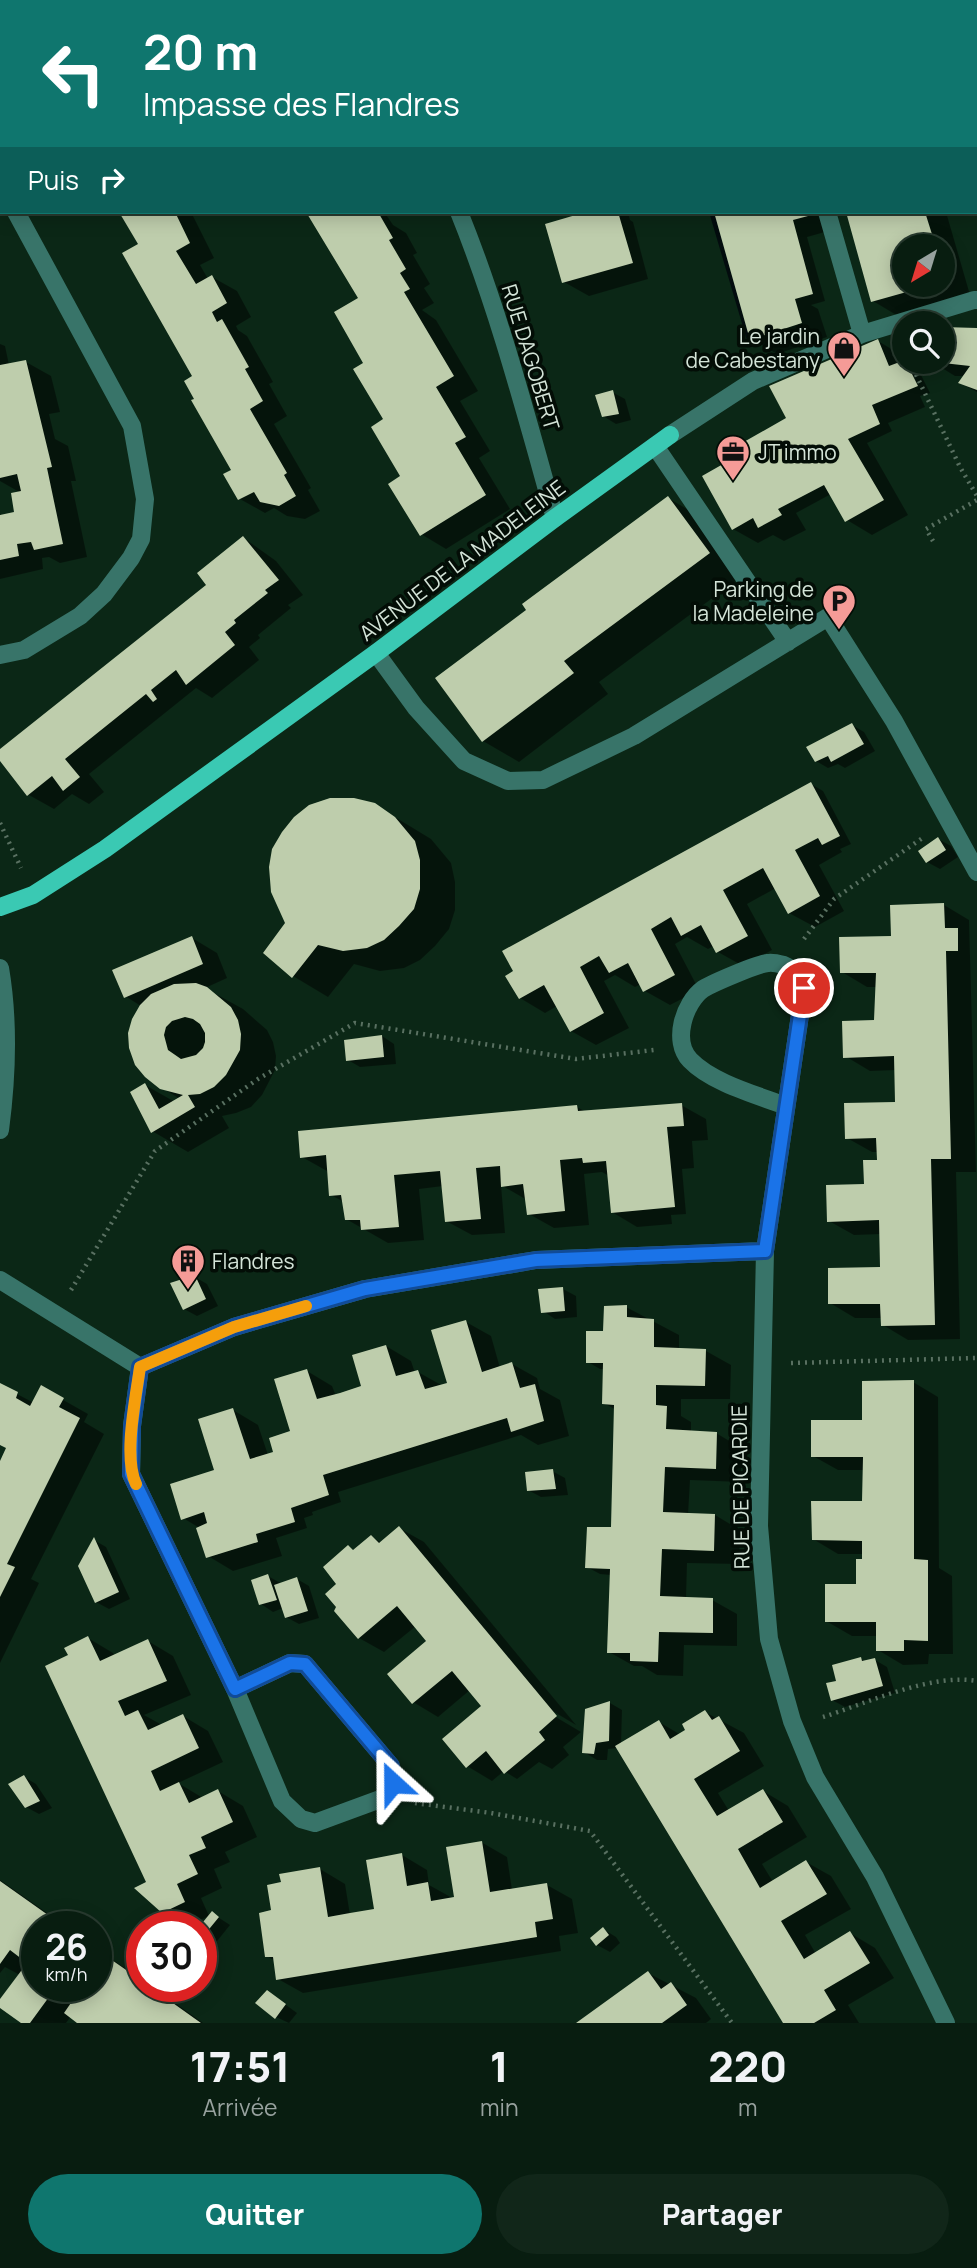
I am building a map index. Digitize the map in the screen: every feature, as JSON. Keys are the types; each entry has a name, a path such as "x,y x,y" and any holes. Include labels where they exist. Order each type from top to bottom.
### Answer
{"main road":[{"name":"AVENUE DE LA MADELEINE","path":"0,907 33,895 105,849 670,435"}],"street":[{"path":"0,655 24,650 80,616 104,594 131,558 141,539 145,499 132,426 17,214"},
{"name":"RUE DAGOBERT","path":"460,214 520,394 555,518"},
{"path":"828,214 862,334"},
{"name":"AVENUE DE LA MADELEINE","path":"670,435 753,381 862,334 976,299"},
{"path":"655,446 788,642"},
{"path":"376,653 416,708 464,761 508,781 543,780 634,736 828,617 894,721 977,872"},
{"path":"785,965 769,962 703,989 687,1007 682,1030 682,1047 689,1059 705,1072 786,1106"},
{"name":"RUE DE PICARDIE","path":"785,965 796,973 804,988 765,1251 759,1526 769,1639 794,1727 815,1777 875,1877 946,2023"},
{"path":"0,968 5,996 6,1087 0,1130"},
{"path":"140,1367 234,1327 365,1289 536,1260 765,1251"},
{"path":"0,1280 140,1367"},
{"path":"140,1367 132,1426 131,1474 235,1689 282,1801 302,1819 315,1823 383,1798 393,1783 391,1766 305,1664 290,1663 235,1689"}],"path":[{"path":"916,374 977,498 926,529 933,541"},
{"path":"0,822 33,895"},
{"path":"785,965 834,899 937,828 950,822"},
{"path":"56,1315 155,1151 258,1079 355,1023 576,1059 682,1047"},
{"path":"763,1367 794,1363 977,1358"},
{"path":"794,1727 932,1681 977,1681"},
{"path":"383,1798 491,1813 590,1831 732,2023"}],"shaded area":[{"path":"710,214 715,214 752,347 749,347"}],"building":[{"path":"120,214 176,214 190,243 176,251 196,284 212,275 227,303 212,312 217,322 222,319 249,367 245,369 263,401 250,409 287,473 284,475 296,496 279,506 260,502 254,492 238,500 223,474 231,470 191,400 194,399 184,381 192,376 122,253 138,244"},
{"path":"307,214 379,214 393,238 389,240 406,269 400,273 410,289 404,292 454,376 436,387 466,437 455,443 486,495 420,536 388,484 400,476 371,427 383,419 353,369 363,363 334,312 358,298"},
{"path":"579,214 619,214 633,263 562,283 545,224"},
{"path":"715,214 808,214 793,220 813,294 795,299 802,323 750,340"},
{"path":"847,214 926,214 932,234 892,234 892,296 871,302"},
{"path":"955,327 977,328 977,390 958,383 970,366 955,364"},
{"path":"878,339 889,366 892,365 892,374 912,374 918,386 872,405 880,424 848,439 884,500 845,522 824,485 778,509 782,515 758,528 753,518 732,530 702,476 746,451 742,443 786,418 769,386"},
{"path":"26,360 52,467 47,468 63,544 34,550 31,542 17,544 19,556 0,560 0,515 14,512 11,493 21,491 17,474 0,478 0,365"},
{"path":"613,390 619,414 602,417 595,395"},
{"path":"668,496 710,553 564,661 574,673 482,742 435,678 526,610 522,604"},
{"path":"243,536 279,580 265,590 268,593 234,620 236,623 225,632 235,645 186,685 176,670 151,690 157,699 153,702 146,694 65,759 80,777 63,791 52,776 27,796 0,761 0,749 206,585 197,573"},
{"path":"852,723 864,744 831,762 828,756 815,762 806,747"},
{"path":"811,782 840,836 822,845 818,838 795,850 820,896 788,914 763,868 723,890 748,936 716,953 701,925 681,936 671,917 651,929 675,975 643,992 628,963 609,973 599,956 580,967 604,1013 570,1032 544,985 519,999 505,976 513,971 502,951"},
{"path":"330,798 354,798 375,803 395,817 415,841 420,860 420,889 414,909 384,940 367,948 343,951 318,945 292,978 263,953 285,923 271,892 269,867 272,849 294,817 309,805"},
{"path":"938,837 946,850 926,863 918,851"},
{"path":"944,903 945,928 958,928 958,951 946,951 951,1159 931,1159 935,1325 881,1326 880,1304 828,1304 828,1268 880,1267 879,1220 827,1222 826,1185 864,1184 863,1160 877,1160 876,1138 845,1139 844,1103 895,1102 894,1056 843,1058 842,1021 874,1020 876,973 840,973 839,937 891,936 890,905"},
{"path":"192,936 203,964 124,998 112,970"},
{"path":"196,983 207,987 231,1007 241,1034 240,1050 226,1075 214,1087 200,1094 188,1095 195,1107 151,1133 130,1092 145,1083 159,1109 183,1095 160,1089 145,1077 135,1065 129,1048 128,1033 140,1005 151,994 174,984","holes":["185,1017 193,1019 205,1033 205,1042 196,1055 181,1059 168,1050 164,1035 166,1027 172,1021"]},
{"path":"382,1035 384,1057 346,1061 344,1040"},
{"path":"682,1103 684,1126 667,1127 675,1207 611,1213 606,1161 583,1163 582,1158 560,1160 565,1211 527,1215 523,1184 501,1187 500,1166 476,1168 481,1219 445,1222 440,1171 394,1175 399,1227 361,1230 360,1220 345,1220 341,1195 329,1196 326,1155 300,1158 298,1131 577,1105 578,1111"},
{"name":"Flandres","path":"195,1275 206,1299 183,1310 170,1283"},
{"path":"563,1287 565,1311 541,1313 538,1289"},
{"path":"627,1305 627,1317 654,1319 654,1347 706,1349 705,1386 656,1385 656,1405 667,1406 666,1429 717,1432 716,1469 665,1467 663,1512 715,1514 714,1551 662,1549 660,1596 713,1598 713,1633 659,1632 658,1662 630,1661 630,1653 607,1653 610,1569 585,1568 587,1527 611,1527 614,1405 602,1404 603,1363 586,1363 586,1331 603,1331 604,1306"},
{"path":"466,1320 482,1372 512,1362 520,1388 535,1384 544,1421 511,1432 507,1418 323,1475 329,1495 291,1508 295,1522 256,1534 258,1542 206,1558 196,1528 207,1523 204,1512 181,1520 170,1484 214,1470 198,1419 233,1408 250,1459 273,1452 269,1438 290,1431 274,1379 307,1369 317,1399 340,1393 361,1386 352,1355 386,1345 396,1376 418,1370 425,1389 447,1383 431,1330"},
{"path":"914,1380 914,1559 928,1560 928,1641 904,1640 904,1651 876,1651 876,1622 825,1622 825,1584 856,1584 856,1559 862,1559 862,1541 812,1540 811,1501 862,1501 863,1457 811,1457 811,1420 862,1420 862,1381"},
{"path":"0,1383 18,1392 16,1398 30,1406 41,1385 64,1398 59,1407 80,1418 7,1564 15,1567 0,1597 0,1461 6,1448 0,1445"},
{"path":"553,1469 556,1489 527,1491 525,1472"},
{"path":"399,1526 557,1716 539,1732 545,1740 504,1774 486,1751 466,1768 442,1739 481,1706 452,1671 412,1704 387,1674 426,1641 397,1606 358,1639 334,1611 336,1607 325,1594 336,1584 323,1567 348,1545 353,1550 371,1535 379,1543"},
{"path":"94,1537 119,1592 95,1603 78,1566"},
{"path":"268,1574 277,1600 259,1605 251,1580"},
{"path":"297,1577 308,1611 285,1618 274,1585"},
{"path":"88,1636 100,1661 148,1639 167,1681 118,1701 125,1716 138,1710 148,1730 183,1714 199,1748 151,1771 160,1791 179,1782 189,1803 218,1789 233,1822 201,1837 206,1848 189,1855 198,1874 177,1884 185,1902 166,1911 160,1911 134,1888 146,1882 45,1666 68,1655 64,1648"},
{"path":"861,1657 862,1661 875,1658 883,1686 831,1701 826,1683 836,1681 832,1665"},
{"path":"610,1701 609,1741 596,1743 594,1754 582,1753 585,1709"},
{"path":"705,1710 712,1720 719,1716 740,1751 694,1779 717,1816 763,1789 783,1822 738,1849 760,1888 806,1860 827,1894 781,1921 804,1959 850,1931 870,1963 824,1990 836,2010 814,2023 783,2023 615,1746 659,1720 670,1739 685,1730 682,1724"},
{"path":"24,1775 40,1801 25,1808 8,1784"},
{"path":"482,1841 490,1892 547,1883 553,1919 535,1922 537,1937 276,1980 273,1957 265,1957 259,1913 271,1910 267,1885 281,1882 279,1874 320,1867 328,1917 374,1909 366,1860 402,1853 407,1886 428,1882 431,1901 454,1897 446,1847"},
{"path":"0,1881 42,1911 21,1911 21,1958 10,1950 0,1964"},
{"path":"603,1927 609,1935 596,1946 590,1938"},
{"path":"112,1960 126,1970 126,2002 171,2002 201,2023 77,2023 64,2013 72,2002 112,2002"},
{"path":"21,1971 21,2002 45,2002 30,2023 21,2023 0,2008 0,1999"},
{"path":"648,1971 661,1989 671,1982 687,2005 662,2023 576,2023"},
{"path":"267,1990 286,2004 275,2019 255,2003"}],"slow traffic":[{"path":"136,1484 131,1474 132,1426 140,1367 234,1327 306,1306"}],"place":[{"name":"Le jardin de Cabestany","path":"844,378"},
{"name":"JT immo","path":"733,482"},
{"name":"Parking de la Madeleine","path":"839,631"},
{"name":"Flandres","path":"188,1291"}],"route":[{"path":"393,1783 391,1766 305,1664 290,1663 235,1689 131,1474 132,1426 140,1367 234,1327 365,1289 536,1260 765,1251 804,988"}]}
